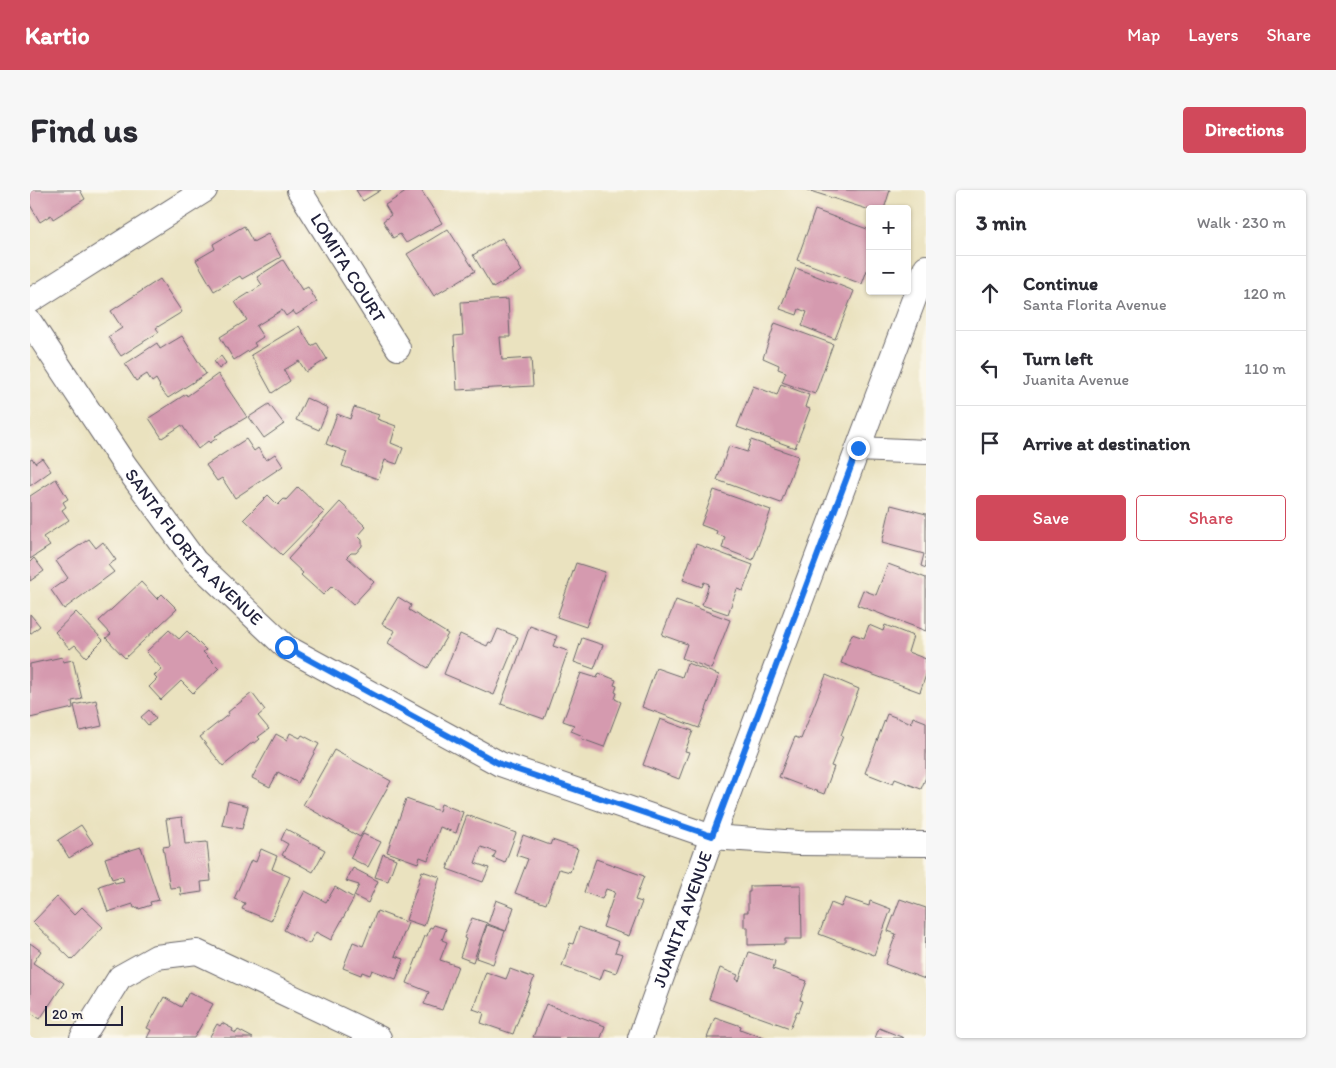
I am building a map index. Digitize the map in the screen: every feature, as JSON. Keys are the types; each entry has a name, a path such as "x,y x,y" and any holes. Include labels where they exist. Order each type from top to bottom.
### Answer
{"street":[{"path":"30,301 205,190"},
{"name":"LOMITA COURT","path":"298,190 398,348"},
{"name":"JUANITA AVENUE","path":"640,1038 712,836 926,267"},
{"name":"SANTA FLORITA AVENUE","path":"30,322 124,464 194,561 286,647 500,764 712,836 798,843 926,844"},
{"path":"858,448 926,452"},
{"path":"82,1038 120,977 156,957 197,952 379,1038"}],"building":[{"path":"30,190 80,190 85,199 53,219 51,215 40,222 30,205"},
{"path":"356,190 381,190 363,201"},
{"path":"409,190 421,190 442,223 406,243 400,234 393,238 383,221 391,215 385,205"},
{"path":"807,190 890,190 885,205 866,205 866,209"},
{"path":"815,210 866,229 866,273 862,284 797,260"},
{"path":"244,226 253,242 268,234 281,257 242,279 240,276 214,291 196,260 215,249 213,244"},
{"path":"448,229 475,271 434,296 407,254"},
{"path":"502,238 522,271 493,288 473,255"},
{"path":"283,260 302,290 308,287 317,302 296,315 293,311 286,316 282,310 256,326 263,337 254,343 256,346 234,360 220,337 247,320 235,302 262,285 257,277"},
{"path":"796,268 854,291 835,339 802,326 807,312 799,309 797,315 780,309"},
{"path":"160,279 182,312 156,328 159,332 121,356 108,337 122,328 111,311"},
{"path":"508,299 510,337 500,337 502,360 531,358 533,386 457,390 454,336 463,335 461,302"},
{"path":"775,323 833,344 815,394 782,382 786,372 778,369 779,365 763,358"},
{"path":"299,326 311,346 317,343 327,359 306,372 299,361 284,370 290,381 272,393 251,355"},
{"path":"182,336 206,374 168,398 159,387 156,379 152,382 147,374 136,381 125,364 157,343 160,349"},
{"path":"221,356 226,363 219,369 214,361"},
{"path":"218,374 247,417 215,436 217,438 210,443 208,441 198,449 182,425 162,438 149,418 186,394 187,396"},
{"path":"781,384 809,395 805,407 810,409 795,448 737,427 753,386 777,395"},
{"path":"306,398 328,408 319,430 296,420"},
{"path":"269,404 284,424 264,438 249,417"},
{"path":"354,407 379,415 377,419 396,426 391,443 403,448 397,464 385,460 378,479 342,466 347,452 326,444 337,414 350,419"},
{"path":"246,439 254,451 258,448 266,460 275,454 283,466 235,498 222,478 217,481 206,465"},
{"path":"751,440 798,456 781,503 717,480 729,446 747,452"},
{"path":"32,458 35,463 42,458 51,471 30,486 30,459"},
{"path":"56,479 68,499 63,502 66,507 62,510 69,520 43,537 50,546 30,559 30,496"},
{"path":"298,487 324,512 282,555 244,519 268,495 278,505 284,499 286,500"},
{"path":"714,490 771,510 753,560 722,548 725,537 716,534 717,531 701,525"},
{"path":"340,502 366,527 358,536 362,540 362,546 356,553 351,553 347,557 374,582 353,605 332,586 323,595 301,575 303,573 288,559"},
{"path":"891,505 926,514 926,568 921,566 924,554 882,543"},
{"path":"89,539 96,548 103,542 116,560 108,565 114,572 64,609 51,590 68,578 56,561"},
{"path":"696,544 753,565 743,591 737,589 728,614 702,605 709,584 704,582 702,587 683,580"},
{"path":"34,558 44,571 30,581 30,562"},
{"path":"576,563 605,572 586,627 557,617"},
{"path":"888,564 926,578 926,631 857,605 863,590 876,595"},
{"path":"141,582 157,599 162,594 177,609 125,658 106,638 111,634 99,621"},
{"path":"398,597 411,605 409,610 448,634 428,668 388,643 395,631 382,624"},
{"path":"676,600 730,620 711,669 682,658 687,644 662,635"},
{"path":"76,612 103,640 86,657 75,645 70,649 55,632"},
{"path":"30,614 40,626 30,634"},
{"path":"869,625 883,631 885,625 913,636 908,652 926,659 926,675 920,692 841,663 852,634 864,638"},
{"path":"530,626 557,636 553,646 568,651 544,719 501,704"},
{"path":"498,629 518,637 494,695 444,674 460,634 487,646 489,642 492,643"},
{"path":"169,630 179,639 187,631 206,650 203,652 219,668 193,693 181,681 161,700 149,687 157,679 154,676 162,669 146,652"},
{"path":"582,638 603,645 594,669 574,662"},
{"path":"62,657 63,662 73,660 82,699 72,701 73,708 30,718 30,664"},
{"path":"687,663 719,675 699,728 642,707 656,668 682,677"},
{"path":"581,673 597,678 599,673 616,680 614,685 617,686 615,699 621,702 604,747 582,739 583,736 571,731 574,725 563,721"},
{"path":"826,675 859,689 841,735 843,736 831,766 834,767 824,794 779,777 795,737 801,739"},
{"path":"252,693 265,710 258,716 269,729 258,737 260,739 255,743 253,742 223,766 200,737"},
{"path":"96,700 102,726 80,731 74,705"},
{"path":"149,710 156,719 148,725 141,717"},
{"path":"887,714 911,723 913,717 926,722 926,777 921,789 895,779 893,784 865,773"},
{"path":"660,719 693,731 685,751 689,752 679,779 643,765"},
{"path":"290,733 300,738 302,735 319,744 298,783 278,772 270,787 252,778 276,734 287,740"},
{"path":"334,750 391,781 360,837 303,805"},
{"path":"406,799 439,811 441,804 463,812 456,833 440,827 428,860 420,857 418,863 387,852"},
{"path":"228,801 248,806 242,829 222,825"},
{"path":"467,815 516,833 505,863 493,858 496,852 481,847 475,863 489,868 483,882 447,869"},
{"path":"182,817 185,844 207,842 211,881 201,882 202,892 181,895 180,887 170,888 163,847 170,846 166,819"},
{"path":"81,825 93,843 69,858 58,840"},
{"path":"286,829 325,850 313,872 282,855 288,844 281,840"},
{"path":"363,834 381,842 368,867 350,858"},
{"path":"523,835 550,845 552,840 578,849 570,872 559,869 546,904 515,893 528,859 516,855"},
{"path":"141,847 159,900 150,902 151,905 139,909 138,907 134,908 133,904 108,912 99,886 114,881 115,883 124,881 122,876 112,879 105,858"},
{"path":"261,849 277,856 272,869 290,877 271,921 242,909 245,903 234,899 251,860 256,862"},
{"path":"383,854 396,859 388,881 375,877"},
{"path":"596,859 644,876 635,900 642,902 629,936 603,927 615,892 606,889 602,899 584,892"},
{"path":"353,868 378,881 368,903 354,896 359,885 346,881"},
{"path":"422,871 440,877 424,926 406,920"},
{"path":"801,885 802,939 785,939 785,944 748,945 748,927 744,927 744,912 748,912 748,892 750,892 750,886"},
{"path":"335,887 354,898 331,940 316,932 309,944 284,930 305,891 326,902"},
{"path":"57,897 74,915 82,907 103,927 72,960 33,922"},
{"path":"845,898 869,906 870,901 891,909 874,955 819,934 831,903 841,907"},
{"path":"900,899 926,908 925,979 885,964 896,934 888,931"},
{"path":"496,900 514,907 506,931 488,924"},
{"path":"377,911 408,923 395,956 404,959 396,979 372,970 370,975 362,972 361,975 343,968 353,942 363,946"},
{"path":"472,918 487,923 473,962 460,957 466,939 464,938"},
{"path":"434,925 446,929 442,940 447,942 440,960 458,966 442,1010 424,1004 429,992 407,983 425,936 427,936 430,927 432,928"},
{"path":"487,925 505,931 493,964 476,958"},
{"path":"579,927 619,942 615,952 623,954 616,973 604,969 600,980 562,966 570,943 573,944"},
{"path":"30,943 41,951 33,963 64,983 40,1019 30,1012"},
{"path":"749,952 775,961 773,969 807,981 800,1000 803,1001 790,1028 709,999 720,968 738,975 736,979 739,981"},
{"path":"510,969 534,978 513,1034 481,1023 484,1013 473,1009 486,972 506,979"},
{"path":"189,992 213,1004 194,1038 147,1038 151,1030 147,1028 164,997 181,1007"},
{"path":"546,1004 605,1026 601,1038 533,1037"},
{"path":"715,1017 741,1026 740,1029 764,1038 707,1038"},
{"path":"222,1023 233,1029 232,1031 236,1033 238,1030 253,1038 209,1038 217,1024 220,1026"},
{"path":"879,1028 904,1038 875,1038"}],"route":[{"path":"286,647 500,764 712,836 858,448"}]}
